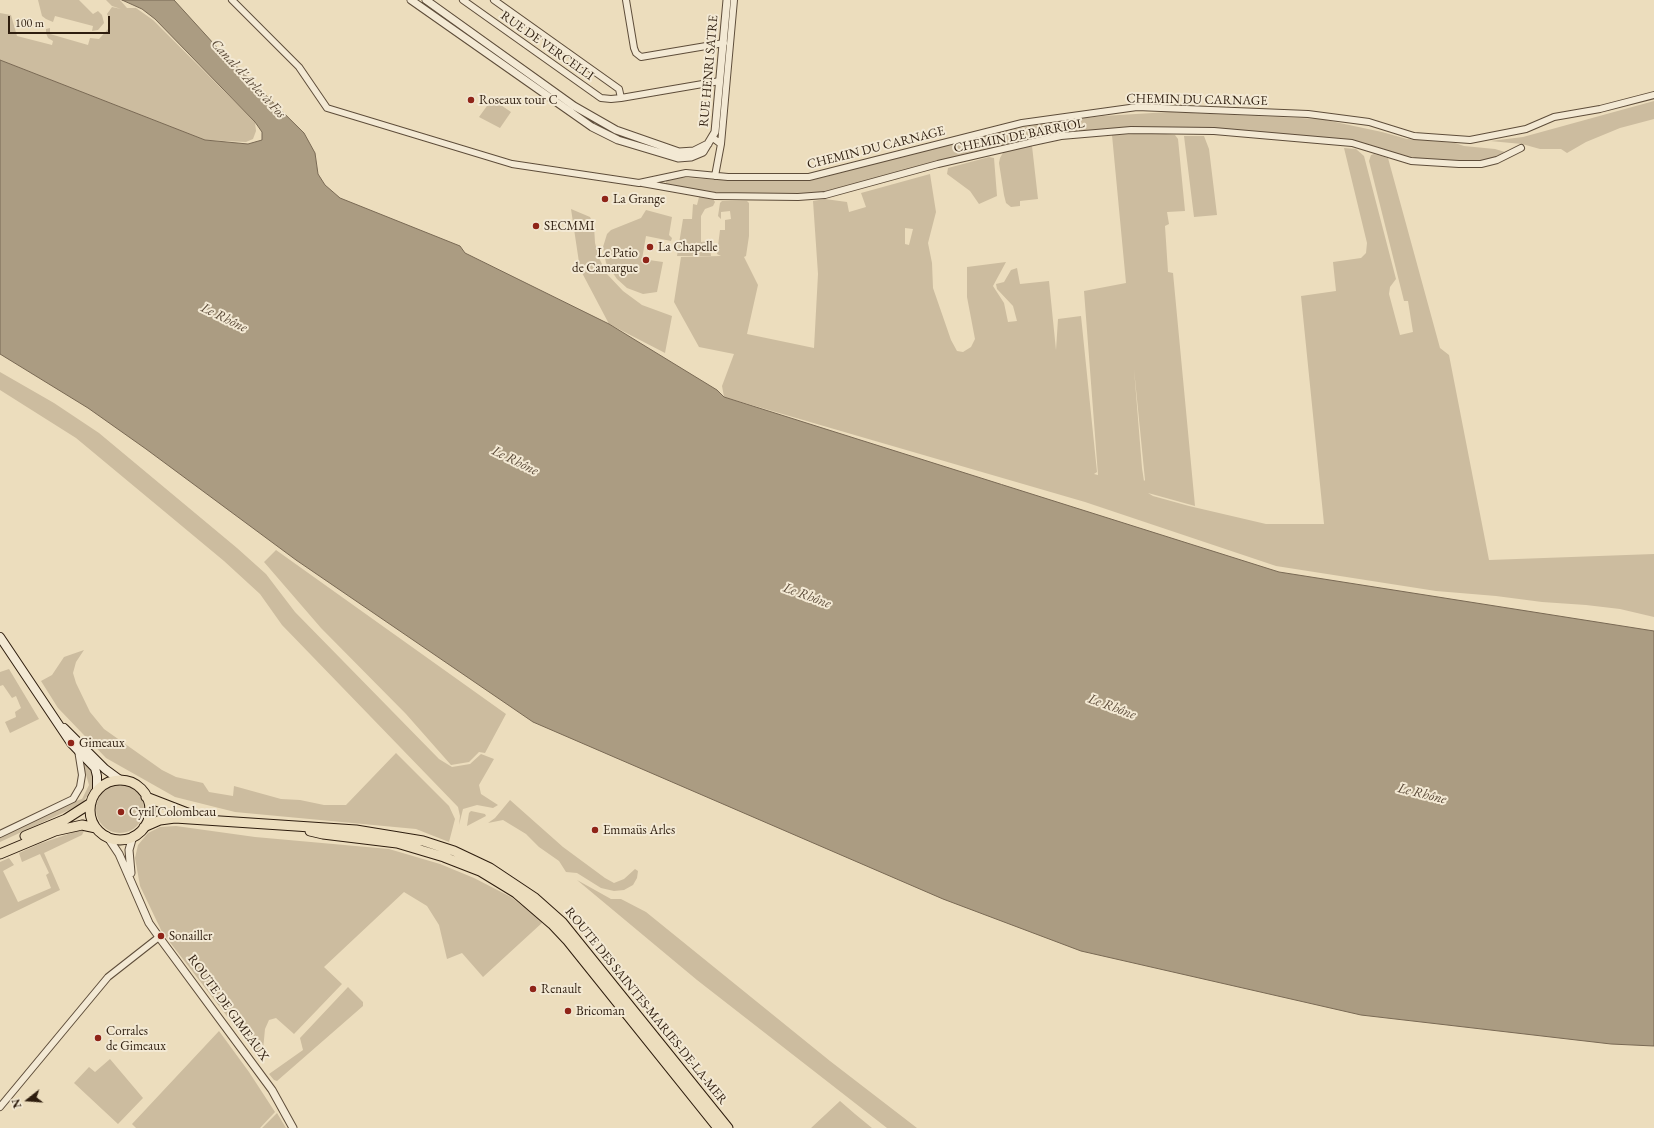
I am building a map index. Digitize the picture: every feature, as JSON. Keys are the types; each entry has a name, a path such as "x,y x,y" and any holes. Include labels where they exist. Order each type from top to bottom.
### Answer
{"main road":[{"path":"0,637 57,722 78,750 95,768 97,776 97,790 90,804 90,815 96,828"},
{"path":"57,722 68,731 105,769 120,780"},
{"path":"97,790 108,782 120,780 133,783 140,788 146,797 150,810 144,827 133,836 118,839 107,836"},
{"name":"ROUTE DES SAINTES-MARIES-DE-LA-MER","path":"146,797 206,820"},
{"path":"0,848 66,819 90,804"},
{"name":"ROUTE DES SAINTES-MARIES-DE-LA-MER","path":"144,827 160,820 175,818 356,830 423,841 454,851 490,868 535,898 562,922 728,1128"},
{"path":"0,854 55,831 82,825 96,828"},
{"name":"ROUTE DES SAINTES-MARIES-DE-LA-MER","path":"295,827 323,834 397,843 444,857 480,871 516,893 552,924 568,941 718,1128"},
{"name":"ROUTE DE GIMEAUX","path":"96,828 107,836"}],"street":[{"name":"CHEMIN DE BARRIOL","path":"232,0 299,67 327,108 512,164 715,196 798,197 825,195 938,164 1061,136 1131,130 1214,131 1352,143 1412,161 1459,164 1481,164 1498,160 1521,148"},
{"path":"411,0 571,114 612,138 678,158 699,155 711,140"},
{"path":"426,0 574,106 616,130 679,152 694,151 711,140"},
{"name":"RUE DE VERCELLI","path":"463,0 601,98 611,100 720,81"},
{"name":"RUE DE VERCELLI","path":"494,0 619,89 621,98"},
{"path":"626,0 634,48 636,54 641,57 724,43"},
{"name":"RUE HENRI SATRE","path":"711,140 720,81 727,0"},
{"path":"716,176 721,144 734,0"},
{"name":"CHEMIN DU CARNAGE","path":"640,183 680,174 808,177 1022,123 1137,107 1308,114 1369,122 1414,136 1470,140 1526,129 1554,117 1600,109 1654,95"},
{"path":"711,140 721,144"},
{"path":"658,186 666,183"},
{"path":"0,834 73,799 80,787 82,774 78,750"},
{"name":"ROUTE DE GIMEAUX","path":"107,836 119,854 149,923 272,1090 293,1128"},
{"name":"ROUTE DE GIMEAUX","path":"132,881 129,850 133,836"},
{"path":"0,1107 108,977 159,938"}],"shaded area":[{"path":"38,0 79,0 93,14 98,11 102,15 104,23 98,30 92,31 93,26 55,16 53,22 42,16"},
{"path":"106,0 120,0 127,8 136,8 153,20 255,122 256,131 253,139 246,142 205,140 0,60 0,13 11,15 17,36 52,45 53,41 48,38 46,33 46,29 50,28 50,34 88,45 90,38 99,39 109,28 110,20 107,14 112,7 121,9 112,6"},
{"path":"492,99 511,112 500,128 479,117"},
{"path":"1654,101 1654,119 1620,128 1586,142 1567,153 1561,149 1540,149 1522,144 1490,141 1523,137"},
{"path":"1169,112 1321,119 1407,139 1455,143 1464,146 1495,149 1505,152 1489,160 1471,161 1414,158 1345,140 1144,127 1064,134 952,157 826,192 809,195 721,193 666,185 666,181 674,177 735,181 809,181 965,140 1051,122 1103,116"},
{"path":"1157,133 1175,135 1178,139 1185,211 1167,212 1169,224 1165,226 1168,272 1173,273 1195,506 1148,493 1153,496 1189,506 1266,524 1324,524 1301,296 1336,291 1333,262 1361,258 1366,253 1367,243 1344,148 1356,149 1364,156 1396,279 1390,287 1389,294 1400,335 1413,332 1408,301 1404,301 1369,161 1371,155 1374,154 1388,158 1440,348 1449,355 1489,560 1654,554 1654,617 1620,609 1436,591 1276,566 1085,502 724,397 722,386 734,354 699,347 674,302 681,257 721,256 717,254 720,230 725,230 725,220 731,219 730,211 721,212 721,219 718,216 720,203 722,201 747,201 749,203 749,236 746,256 744,257 758,285 747,334 814,348 818,274 813,201 825,199 847,202 849,212 866,207 861,193 930,174 936,212 928,243 932,263 933,288 951,340 957,351 963,352 971,347 975,339 967,297 967,267 1006,262 993,286 1004,303 1008,322 1017,321 1013,306 997,289 996,284 1004,282 1011,270 1017,268 1020,284 1049,281 1056,350 1058,319 1081,316 1097,472 1094,474 1098,475 1084,291 1126,283 1112,135","holes":["905,228 913,229 909,245 905,244","1134,369 1145,480 1144,481 1142,468"]},
{"path":"1184,136 1204,136 1209,149 1217,215 1194,217"},
{"path":"1032,146 1038,199 1020,201 1020,206 1011,207 1006,203 1004,195 999,163 1000,158 1004,151"},
{"path":"989,157 994,158 997,196 979,204 970,191 947,174 948,168"},
{"path":"699,197 713,199 715,202 713,206 705,209 701,216 701,242 709,241 711,256 677,256 683,219 692,219 693,204 697,205"},
{"path":"571,209 590,217 594,226 595,243 599,258 607,274 623,291 642,305 672,316 665,353 609,324 580,269"},
{"path":"646,210 672,217 669,235 672,238 671,241 646,236 642,259 663,262 657,292 643,294 627,288 617,279 606,263 603,247 607,234 611,230 641,218"},
{"path":"0,372 54,403 99,433 237,548 266,574 295,612 439,759 452,767 470,764 481,754 494,759 479,785 481,794 498,805 493,808 477,805 463,809 459,825 460,816 458,807 282,625 260,594 224,561 76,438 0,390"},
{"path":"276,550 506,714 485,753 479,752 469,762 451,765 406,714 321,628 264,562"},
{"path":"84,650 76,662 73,673 76,683 90,712 104,729 162,770 176,777 203,783 209,792 233,796 234,786 281,799 300,800 324,805 346,805 396,753 449,806 455,819 449,842 416,829 235,812 175,797 106,758 58,708 41,681 52,675 64,657"},
{"path":"9,669 39,719 10,733 5,722 16,717 15,712 21,708 16,696 12,698 3,685 0,686 0,672"},
{"path":"82,761 90,769 94,779 92,788 82,804 0,842 0,837 66,804 82,799 89,785"},
{"path":"115,785 125,785 134,789 140,795 144,804 144,814 140,823 134,829 125,833 115,833 106,829 100,823 96,814 96,804 100,795 106,789"},
{"path":"510,800 563,847 614,883 624,879 635,869 638,871 637,878 633,885 624,890 614,891 601,888 577,873 566,872 559,861 539,847 526,834 503,820 488,823 495,818"},
{"path":"471,811 485,814 486,816 467,826 469,813"},
{"path":"176,826 255,837 389,849 440,864 474,878 511,897 543,922 483,977 462,953 447,959 439,925 427,906 404,892 324,967 342,984 294,1034 276,1018 269,1020 265,1029 263,1050 257,1055 162,932 140,886 135,858 138,845 148,833 160,827"},
{"path":"77,831 84,831 82,835 44,853 60,890 0,919 0,862 9,858 14,865 3,871 18,902 51,888 46,875 49,873 40,854 22,862 19,853 39,844"},
{"path":"577,880 611,899 621,899 646,912 830,1061 917,1128 887,1128 697,980"},
{"path":"348,987 363,1002 363,1006 277,1081 274,1080 269,1074 303,1050 300,1038"},
{"path":"219,1031 249,1072 275,1112 260,1128 136,1128 132,1124"},
{"path":"110,1059 143,1098 118,1124 74,1083 89,1067 95,1072"},
{"path":"840,1101 855,1114 872,1128 811,1128"},
{"path":"277,1113 286,1128 262,1128"}],"water":[{"path":"122,0 174,0 214,44 304,133 315,153 318,174 325,185 340,198 460,246 465,253 609,324 717,390 724,397 1279,572 1654,631 1654,1046 1611,1044 1361,1015 1081,951 943,899 533,722 296,560 88,408 0,354 0,60 205,140 248,144 262,140 262,132 255,122 155,19 142,9"}],"place":[{"name":"Roseaux tour C","path":"471,100"},
{"name":"La Grange","path":"605,199"},
{"name":"SECMMI","path":"536,226"},
{"name":"La Chapelle","path":"650,247"},
{"name":"Le Patio de Camargue","path":"646,260"},
{"name":"Gimeaux","path":"71,743"},
{"name":"Cyril Colombeau","path":"121,812"},
{"name":"Emmaüs Arles","path":"595,830"},
{"name":"Sonailler","path":"161,936"},
{"name":"Renault","path":"533,989"},
{"name":"Bricoman","path":"568,1011"},
{"name":"Corrales de Gimeaux","path":"98,1038"}],"water label":[{"name":"Canal d'Arles à Fos","path":"248,79"},
{"name":"Le Rhône","path":"224,318"},
{"name":"Le Rhône","path":"515,461"},
{"name":"Le Rhône","path":"807,596"},
{"name":"Le Rhône","path":"1112,707"},
{"name":"Le Rhône","path":"1422,794"}]}
